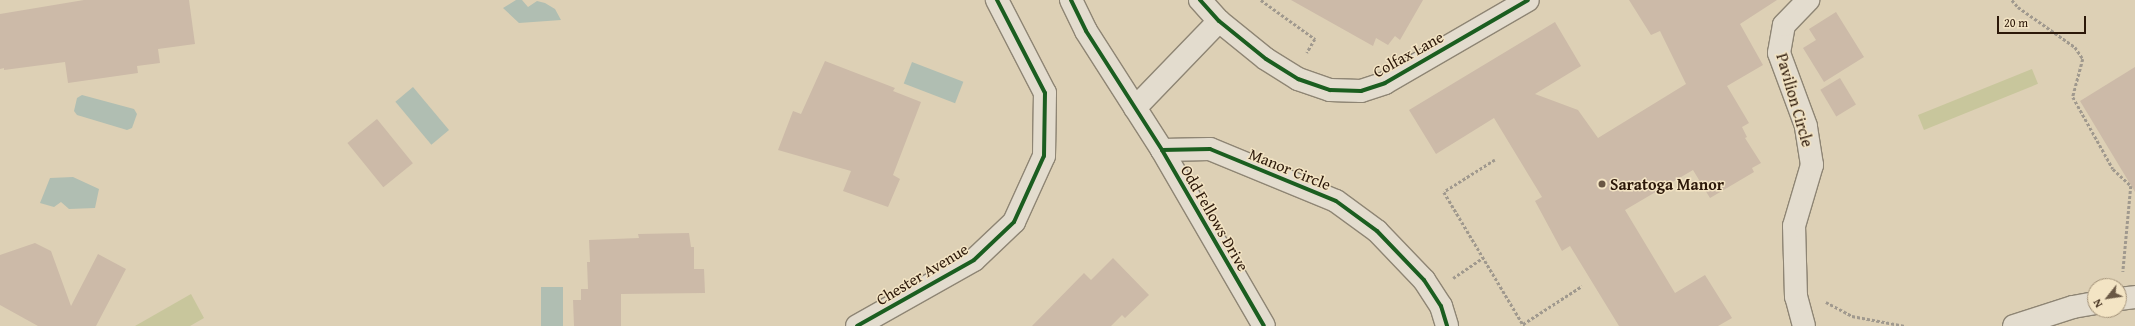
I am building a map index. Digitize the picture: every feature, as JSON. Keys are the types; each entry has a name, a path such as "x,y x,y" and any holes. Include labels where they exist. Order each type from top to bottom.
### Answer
{"street":[{"name":"Chester Avenue","path":"857,326 974,260 1014,222 1044,156 1045,93 997,0"},
{"name":"Odd Fellows Drive","path":"1071,0 1086,31 1162,150 1264,326"},
{"name":"Colfax Lane","path":"1200,0 1219,21 1266,59 1290,74 1330,90 1361,91 1385,83 1528,0"},
{"name":"Pavilion Circle","path":"1804,326 1796,297 1794,226 1812,165 1806,126 1779,53 1784,25 1808,0"},
{"path":"1134,108 1219,21"},
{"name":"Manor Circle","path":"1162,150 1210,149 1336,200 1377,231 1424,280 1441,306 1447,326"},
{"path":"2014,326 2073,306 2087,304"}],"path":[{"path":"1261,0 1315,39 1290,74"},
{"path":"2012,0 2018,7 2075,47 2083,59 2073,97 2113,169 2132,186 2122,259 2124,278"},
{"path":"1495,160 1444,192 1523,325 1582,286"},
{"path":"1431,292 1483,258"},
{"path":"1796,297 1814,296 1852,316 1905,326"}],"shaded area":[{"path":"516,0 522,0 528,7 537,1 545,3 555,9 561,20 519,23 503,8"},
{"path":"912,62 963,82 955,103 904,83"},
{"path":"2032,69 2038,84 1924,130 1918,115"},
{"path":"413,87 449,130 431,145 395,102"},
{"path":"82,95 134,109 137,114 132,128 127,130 77,115 74,111 77,98"},
{"path":"73,177 99,189 95,208 69,209 61,202 54,207 40,203 50,178"},
{"path":"541,287 563,287 563,326 541,326"},
{"path":"191,294 204,318 190,326 135,326"}],"building":[{"path":"84,0 189,0 195,44 158,49 160,63 137,66 138,73 68,83 65,62 4,70 4,68 0,69 0,14"},
{"path":"1291,0 1423,0 1400,40 1395,36 1388,45 1376,38 1373,46"},
{"name":"Saratoga Manor","path":"1629,0 1777,0 1740,24 1763,65 1727,86 1749,123 1742,127 1747,137 1745,138 1761,163 1752,168 1754,172 1710,198 1693,170 1625,210 1675,293 1705,275 1732,318 1718,326 1619,326 1570,246 1562,251 1535,201 1542,197 1494,118 1436,154 1409,110 1555,22 1581,66 1535,94 1578,110 1598,138 1686,84 1660,31 1651,35"},
{"path":"1836,12 1864,57 1824,82 1803,48 1816,40 1809,29"},
{"path":"825,61 895,88 893,91 921,102 893,175 900,179 888,207 843,191 851,171 778,150 793,111 801,114"},
{"path":"2135,67 2135,192 2080,101"},
{"path":"1840,78 1856,105 1836,116 1820,90"},
{"path":"377,119 413,163 383,187 347,143"},
{"path":"689,233 691,247 694,247 694,269 704,269 705,293 621,294 621,326 574,326 573,300 581,300 581,289 588,289 587,262 590,262 589,240 639,238 638,234"},
{"path":"35,243 51,251 71,306 98,254 126,269 96,326 38,326 0,305 0,255"},
{"path":"1113,258 1149,295 1125,318 1122,315 1111,326 1032,326 1084,273 1091,280"}],"cycle path":[{"path":"857,326 974,260 1014,222 1044,156 1045,93 997,0"},
{"path":"1071,0 1086,31 1162,150 1264,326"},
{"path":"1200,0 1219,21 1266,59 1298,79 1330,90 1361,91 1385,83 1528,0"},
{"path":"1162,150 1210,149 1336,201 1377,231 1424,280 1441,306 1447,326"}],"place":[{"name":"Saratoga Manor","path":"1602,184"}]}
